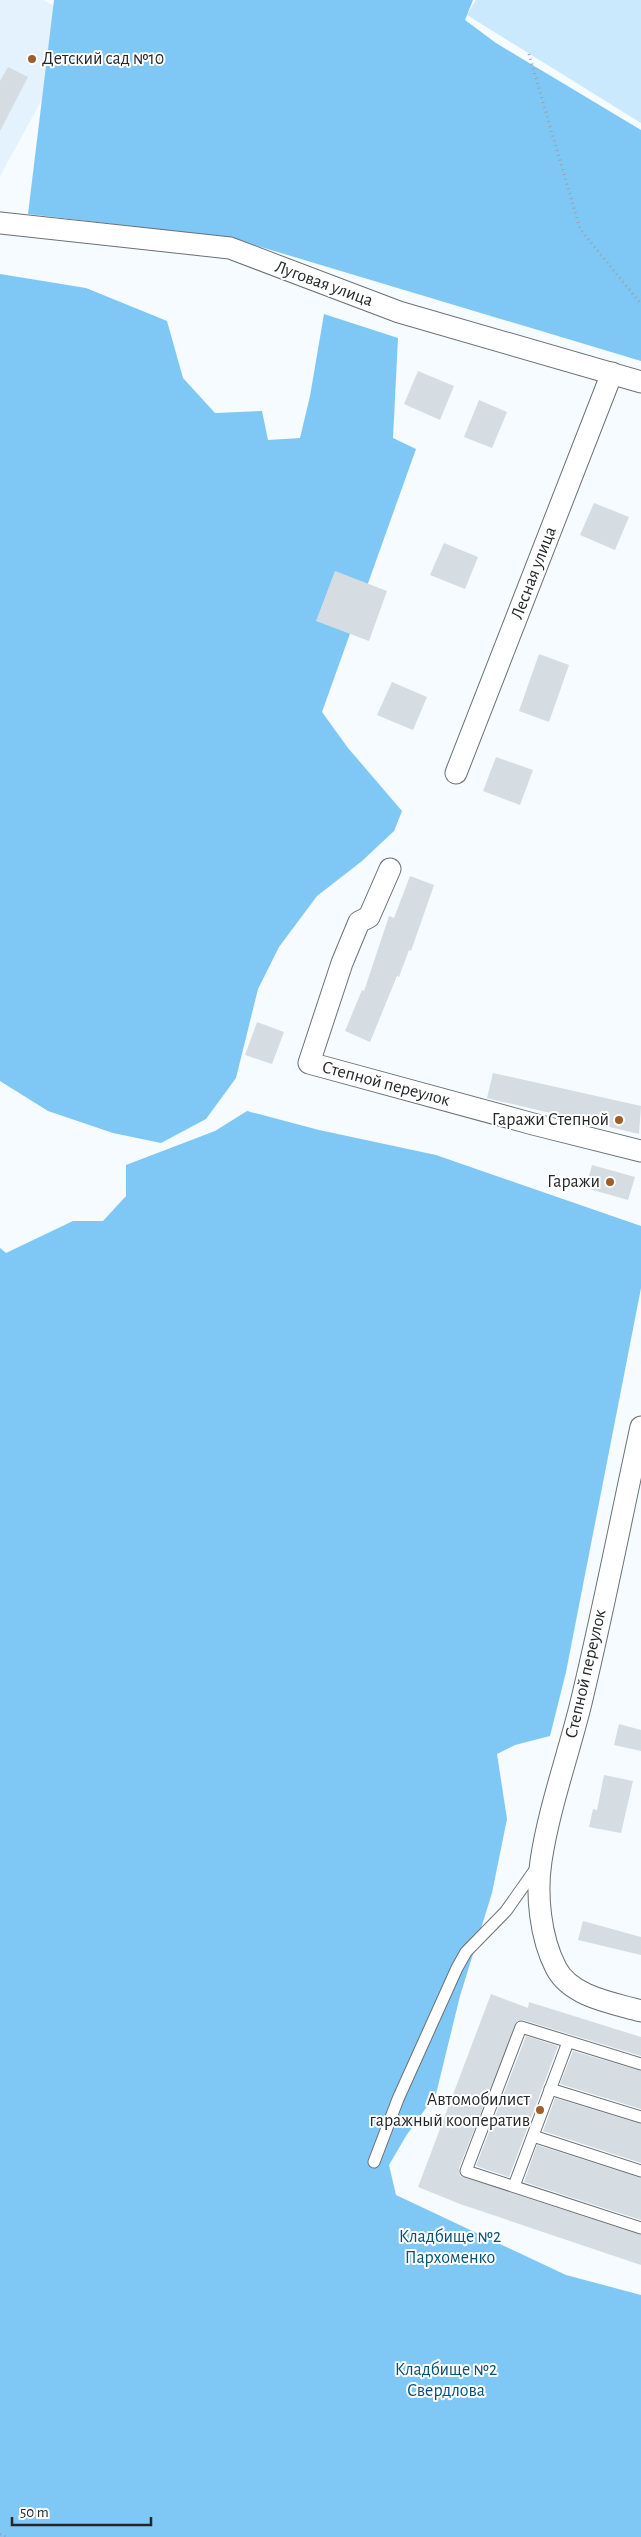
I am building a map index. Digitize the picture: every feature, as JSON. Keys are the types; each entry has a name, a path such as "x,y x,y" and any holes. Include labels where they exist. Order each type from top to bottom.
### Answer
{"street":[{"name":"Луговая улица","path":"0,223 230,248 399,312 641,382"},
{"name":"Лесная улица","path":"456,773 612,374"},
{"name":"Степной переулок","path":"390,869 369,918 359,922 342,963 308,1063 641,1151"},
{"name":"Степной переулок","path":"641,1427 637,1464 581,1703 541,1862 541,1921 547,1946 556,1970 573,1986 598,2000 641,2010"}],"lane":[{"path":"374,2162 398,2100 457,1968 466,1952 506,1911 541,1862"},
{"path":"641,2064 521,2027 466,2171 641,2228"},
{"path":"514,2186 568,2042"},
{"path":"550,2089 641,2118"},
{"path":"533,2136 641,2170"}],"path":[{"path":"529,54 580,229 641,304"},
{"path":"0,2534 6,2537"}],"shaded area":[{"name":"Детский сад №10","path":"0,0 43,0 84,23 0,176"},
{"path":"476,0 641,0 641,123 467,15"}],"green space":[{"path":"54,0 473,0 465,20 496,43 641,130 641,361 231,238 28,214"},
{"path":"0,274 86,288 167,321 183,378 215,413 262,411 268,440 300,438 310,396 324,314 398,338 393,438 416,449 322,712 348,748 402,811 394,831 362,861 317,896 279,947 258,989 236,1078 206,1119 161,1143 113,1133 48,1111 0,1081"},
{"path":"247,1111 319,1130 436,1155 641,1226 641,1288 566,1672 550,1736 515,1745 497,1754 507,1819 492,1893 460,1996 436,2094 406,2136 389,2165 396,2195 566,2275 641,2295 641,2537 0,2537 0,1248 6,1253 73,1221 103,1221 126,1196 126,1165 215,1131"}],"building":[{"path":"8,67 28,77 0,131 0,81"},
{"path":"418,371 454,386 440,420 404,404"},
{"path":"479,400 507,412 492,448 464,437"},
{"path":"594,503 629,517 615,550 580,535"},
{"path":"444,543 478,557 465,589 430,575"},
{"path":"335,571 387,591 369,641 316,621"},
{"path":"539,654 569,665 549,722 519,711"},
{"path":"392,682 427,697 413,730 377,715"},
{"path":"496,757 533,770 520,805 483,791"},
{"path":"410,876 434,885 411,951 409,950 399,977 397,976 370,1042 345,1031 362,990 364,991 389,916 394,918"},
{"path":"257,1022 284,1032 272,1064 245,1055"},
{"path":"493,1073 641,1106 639,1134 487,1098"},
{"name":"Гаражи","path":"592,1165 635,1177 628,1200 586,1188"},
{"path":"619,1724 641,1730 641,1751 614,1745"},
{"path":"604,1775 633,1781 621,1833 589,1827 593,1809 597,1810"},
{"path":"583,1921 641,1937 641,1955 578,1940"},
{"path":"491,1994 528,2008 529,2002 641,2037 641,2056 523,2020 517,2021 459,2168 460,2176 641,2235 641,2265 460,2204 418,2187"},
{"path":"526,2036 558,2046 509,2177 476,2166"},
{"path":"573,2051 641,2071 641,2109 560,2084"},
{"path":"555,2098 641,2124 641,2163 543,2131"},
{"path":"537,2145 641,2178 641,2220 524,2182"}],"place":[{"name":"Детский сад №10","path":"32,59"},
{"name":"Гаражи Степной","path":"619,1120"},
{"name":"Гаражи","path":"610,1182"},
{"name":"Автомобилист гаражный кооператив","path":"540,2110"}],"park label":[{"name":"Кладбище №2 Пархоменко","path":"450,2247"},
{"name":"Кладбище №2 Свердлова","path":"446,2380"}]}
